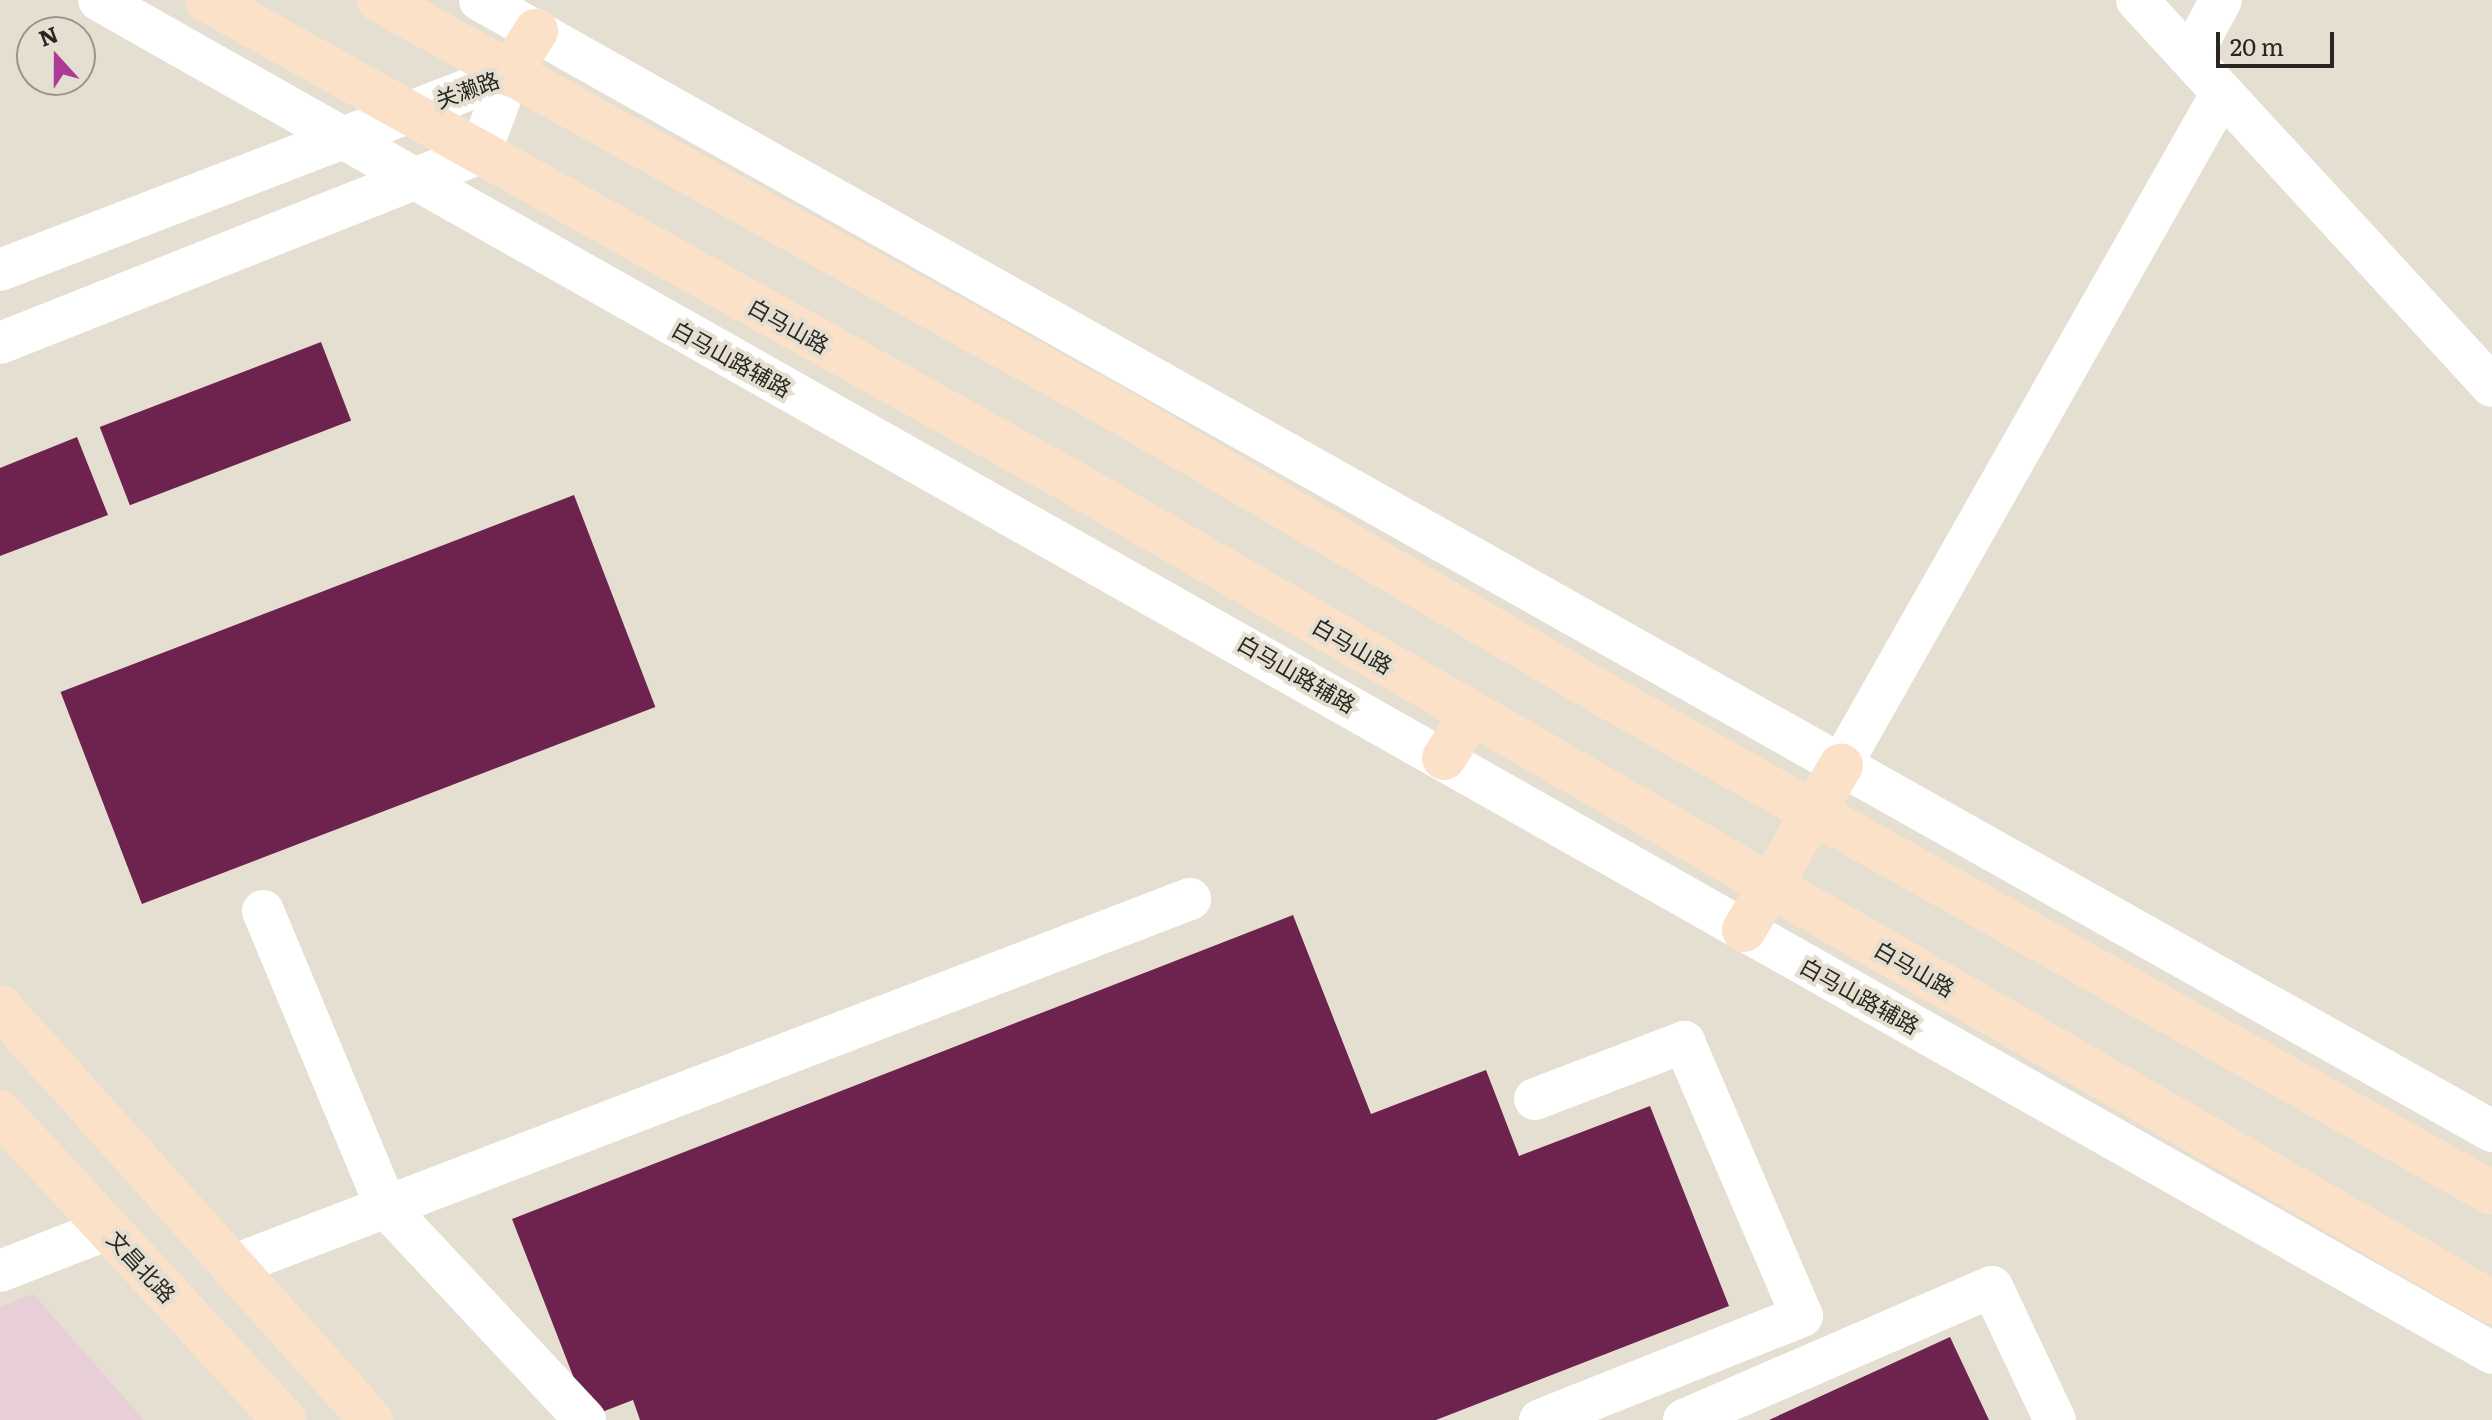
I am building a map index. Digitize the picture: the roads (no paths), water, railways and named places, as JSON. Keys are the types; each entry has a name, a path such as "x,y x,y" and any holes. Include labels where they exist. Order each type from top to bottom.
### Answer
{"main road":[{"name":"白马山路","path":"207,0 1771,884 2492,1302"},
{"path":"379,0 1130,417 1814,812 2492,1193"},
{"path":"509,74 536,31"},
{"path":"1444,758 1472,714"},
{"path":"1744,930 1841,765"},
{"path":"0,1007 371,1420"},
{"name":"文昌北路","path":"0,1112 284,1420"}],"street":[{"name":"白马山路辅路","path":"99,0 2492,1353"},
{"path":"480,0 2492,1131"},
{"path":"2137,0 2492,386"},
{"path":"2190,57 2221,0"},
{"name":"关濑路","path":"0,270 401,112 509,74"},
{"name":"关濑路","path":"480,153 509,74"},
{"path":"1841,765 2222,93"},
{"path":"0,343 480,153"},
{"path":"232,1266 1190,899"},
{"path":"263,911 386,1207 585,1420"},
{"path":"1535,1099 1684,1042 1802,1316 1540,1420"},
{"path":"0,1271 108,1229"},
{"path":"1684,1420 1992,1287 2055,1420"}]}
